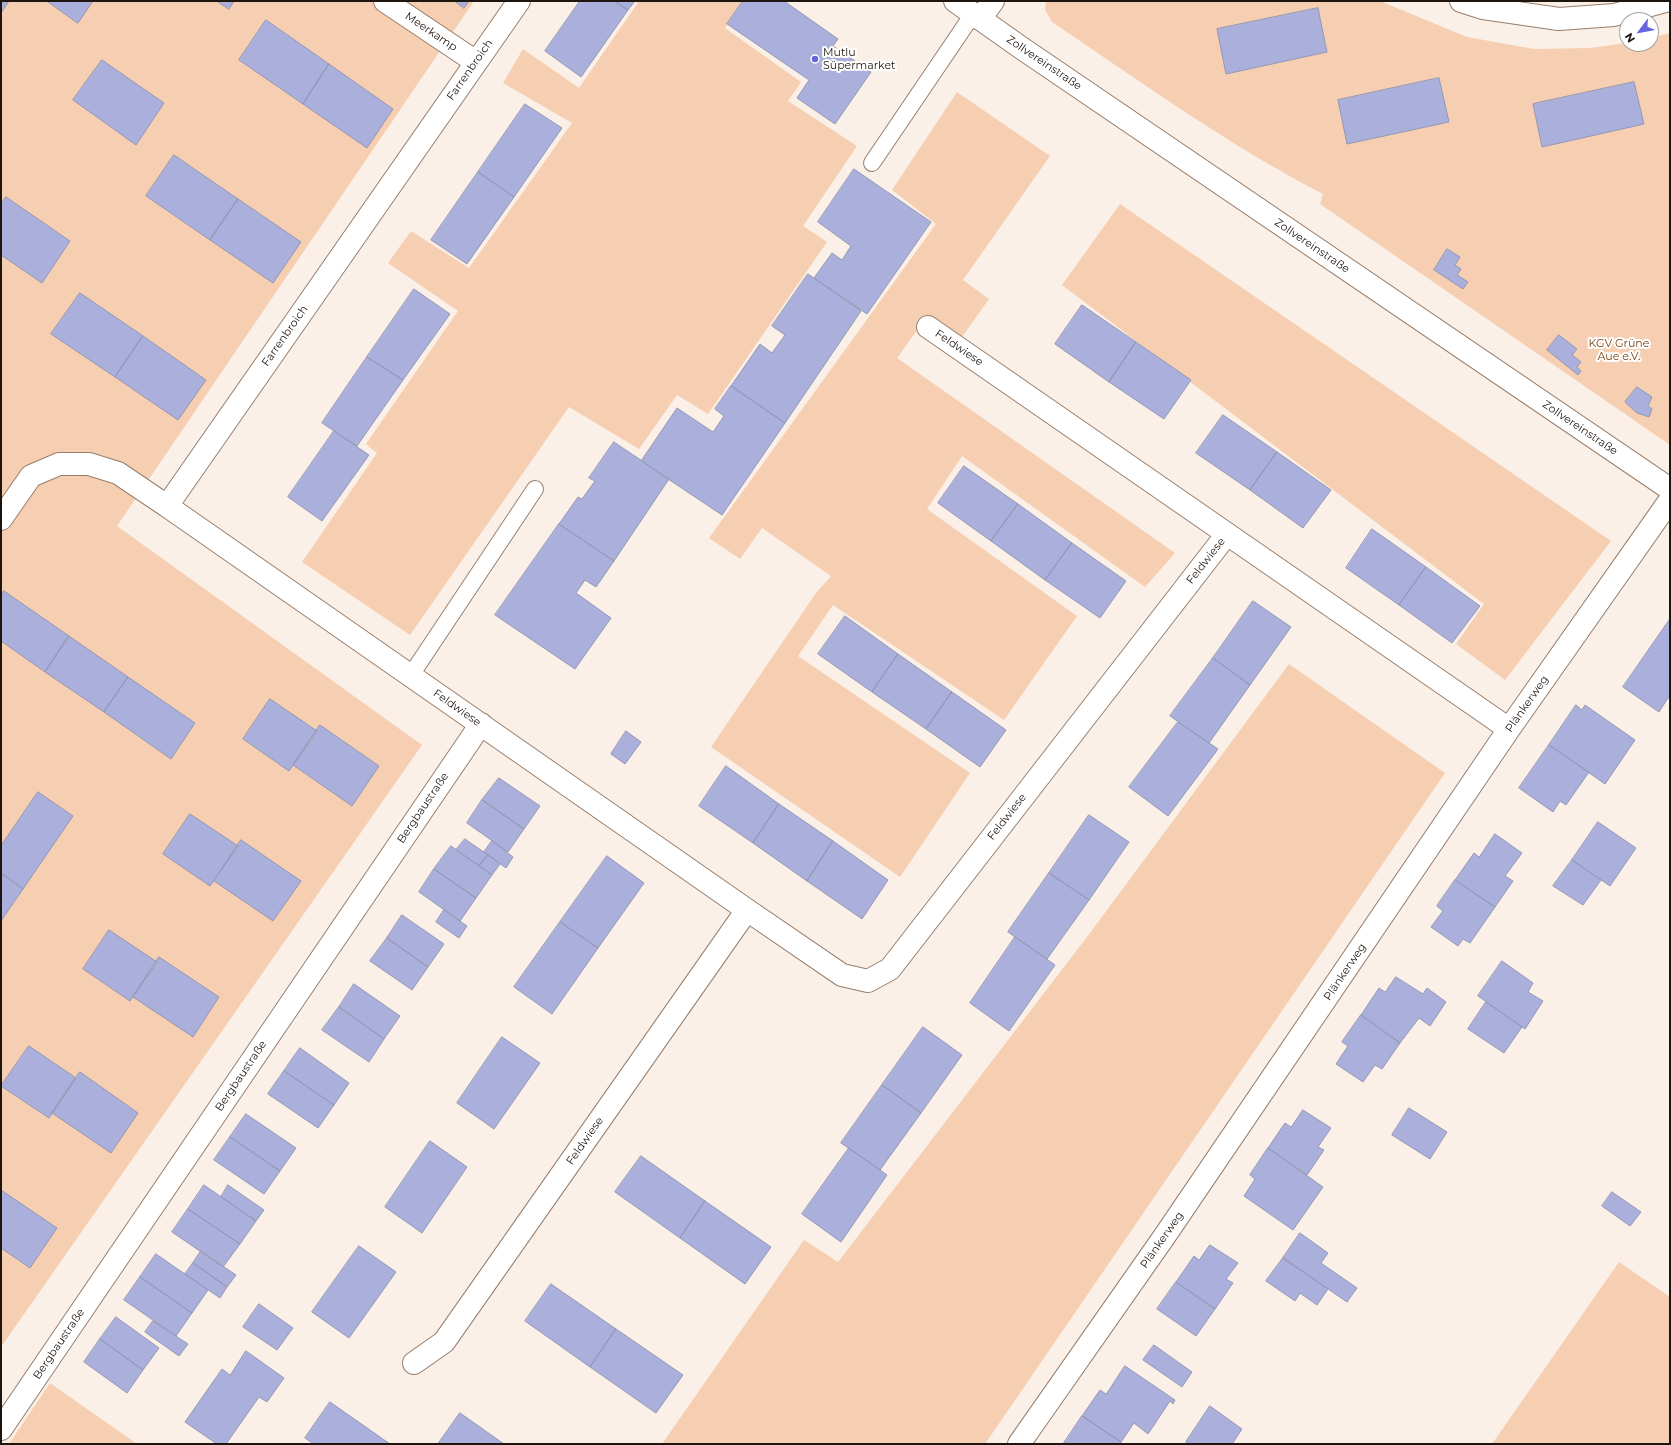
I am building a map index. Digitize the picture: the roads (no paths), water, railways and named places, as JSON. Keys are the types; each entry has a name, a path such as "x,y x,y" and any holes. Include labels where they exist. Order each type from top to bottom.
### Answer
{"street":[{"name":"Meerkamp","path":"385,1 476,62"},
{"name":"Farrenbroich","path":"167,506 519,1"},
{"name":"Zollvereinstraße","path":"955,1 1670,489"},
{"path":"977,17 993,1"},
{"path":"1461,1 1483,8 1559,19 1614,15 1666,1"},
{"name":"Feldwiese","path":"928,327 1509,729"},
{"path":"1,519 31,476 59,464 89,464 118,473 167,506"},
{"name":"Plänkerweg","path":"1019,1444 1164,1237 1509,729 1670,500"},
{"name":"Feldwiese","path":"167,506 842,975 868,981 890,969 1227,534"},
{"name":"Bergbaustraße","path":"1,1429 481,724"},
{"name":"Feldwiese","path":"414,1363 444,1342 747,910"}],"lane":[{"path":"872,163 977,17"},
{"path":"411,675 535,489"}],"place":[{"name":"Mutlu Süpermarket","path":"815,59"}],"park label":[{"name":"KGV Grüne Aue e.V.","path":"1619,350"}]}
